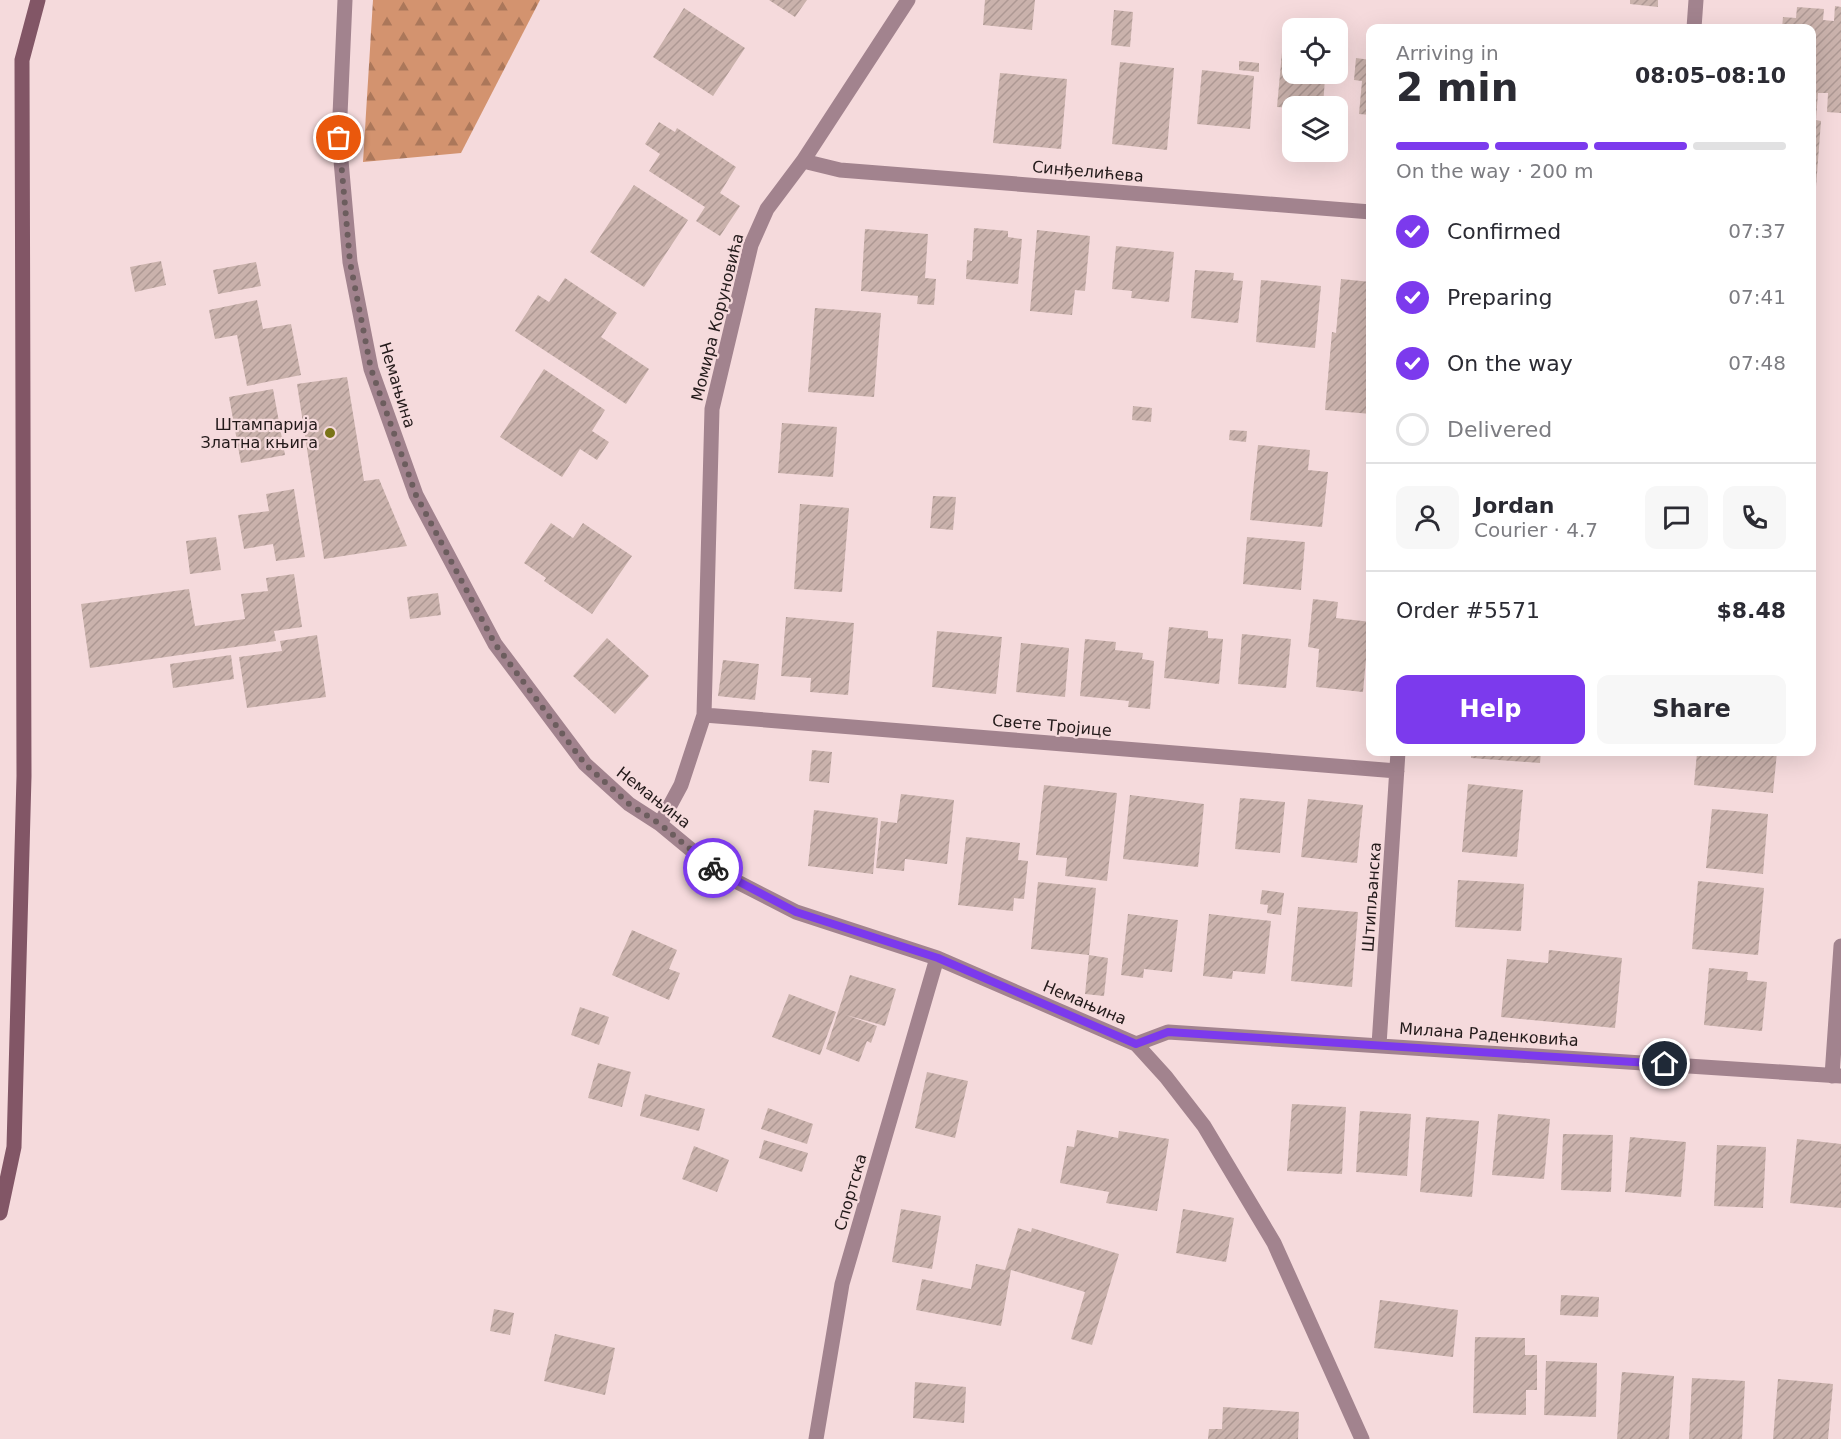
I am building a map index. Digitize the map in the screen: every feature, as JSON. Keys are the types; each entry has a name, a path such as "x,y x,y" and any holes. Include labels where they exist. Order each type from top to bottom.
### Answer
{"main road":[{"path":"0,1213 14,1147 24,776 22,60 38,0"}],"street":[{"name":"Немањина","path":"345,0 339,138 350,262 371,369 416,495 495,644 585,764 629,804 660,824 718,872 796,912 938,958 1136,1044 1166,1077 1204,1126 1275,1243 1362,1439"},
{"name":"Момира Коруновића","path":"660,824 681,784 704,715 712,409 751,245 767,209 803,160 908,0"},
{"path":"1694,24 1696,0"},
{"name":"Синђелићева","path":"803,160 840,170 1366,212"},
{"name":"Свете Тројице","path":"704,715 1397,771"},
{"name":"Штипљанска","path":"1380,1045 1398,756"},
{"path":"1837,1076 1841,946"},
{"name":"Спортска","path":"816,1439 842,1284 938,958"},
{"name":"Милана Раденковића","path":"1136,1044 1168,1032 1837,1076"}],"green space":[{"path":"373,0 540,0 461,153 363,162"}],"building":[{"path":"769,0 807,0 795,17"},
{"path":"985,0 1035,0 1032,30 983,25"},
{"path":"1630,0 1658,0 1658,7 1630,4"},
{"path":"1835,6 1841,7 1841,113 1827,112 1828,93 1818,93 1816,120 1816,24 1782,24 1783,17 1796,18 1797,7 1824,9 1823,20 1834,21"},
{"path":"684,8 745,48 713,96 653,57"},
{"path":"1114,10 1133,12 1130,47 1111,45"},
{"path":"1282,52 1282,84 1325,84 1324,96 1282,96 1282,107 1277,107"},
{"path":"1356,58 1366,59 1366,115 1359,114 1362,81 1354,80"},
{"path":"1239,61 1259,63 1259,72 1239,70"},
{"path":"1120,62 1174,68 1167,150 1112,144"},
{"path":"1202,70 1254,76 1250,129 1197,124"},
{"path":"1000,73 1067,79 1061,149 993,143"},
{"path":"1816,120 1821,121 1816,187"},
{"path":"659,122 675,132 677,128 736,167 720,193 740,206 720,236 696,221 705,207 649,171 660,154 645,144"},
{"path":"634,185 688,220 644,287 590,252"},
{"path":"974,228 1008,231 1008,237 1022,239 1018,284 966,279 967,260 972,261"},
{"path":"865,229 928,234 925,278 936,279 934,305 917,304 918,296 861,291"},
{"path":"1037,230 1090,236 1085,291 1075,290 1072,315 1030,311"},
{"path":"1116,246 1174,252 1169,302 1131,298 1132,291 1112,289"},
{"path":"161,261 166,285 135,292 130,267"},
{"path":"256,262 261,286 218,294 213,270"},
{"path":"1195,270 1234,273 1233,280 1243,281 1238,323 1191,318"},
{"path":"565,278 617,313 601,337 649,369 626,404 515,331 538,295 549,302"},
{"path":"1341,279 1366,282 1366,414 1325,410 1332,332 1336,333"},
{"path":"1261,280 1321,286 1315,348 1256,342"},
{"path":"257,300 263,329 291,324 301,375 247,386 237,335 215,339 209,310"},
{"path":"815,308 881,313 874,397 808,392"},
{"path":"544,369 605,410 592,431 609,442 597,460 580,449 562,477 500,437"},
{"name":"Штампарија Златна књига","path":"347,377 364,481 379,479 407,546 324,559 297,384"},
{"path":"273,389 285,455 241,463 229,397"},
{"path":"1133,406 1152,408 1151,422 1132,420"},
{"path":"782,423 837,427 833,477 778,473"},
{"path":"1230,430 1247,431 1246,442 1229,440"},
{"path":"1258,445 1310,450 1308,470 1328,472 1322,527 1250,520"},
{"path":"294,489 305,557 276,561 273,544 244,549 238,515 269,511 266,494"},
{"path":"933,496 956,497 953,530 930,528"},
{"path":"800,504 849,508 842,592 794,589"},
{"path":"551,523 573,538 583,523 632,556 592,614 544,581 546,578 524,563"},
{"path":"216,537 221,570 190,574 186,541"},
{"path":"1247,537 1305,542 1301,590 1243,584"},
{"path":"294,574 302,627 274,631 276,641 90,668 81,604 189,589 195,626 245,619 241,594 268,591 266,578"},
{"path":"438,593 441,615 410,619 407,597"},
{"path":"1313,599 1338,602 1336,618 1366,621 1363,692 1316,687 1319,649 1308,647"},
{"path":"786,617 854,623 848,695 810,692 811,678 781,676"},
{"path":"1169,627 1208,631 1208,638 1223,639 1219,684 1164,678"},
{"path":"937,631 1002,637 996,694 932,687"},
{"path":"1242,634 1291,639 1286,688 1238,684"},
{"path":"317,635 326,697 247,708 239,657 282,651 280,641"},
{"path":"607,638 649,676 615,714 573,676"},
{"path":"1085,639 1116,642 1115,650 1143,653 1142,659 1154,661 1150,709 1128,707 1129,701 1080,696"},
{"path":"1021,643 1069,648 1065,697 1016,692"},
{"path":"231,655 234,679 173,688 170,664"},
{"path":"723,660 759,664 755,700 718,696"},
{"path":"812,750 832,752 829,783 809,781"},
{"path":"1471,756 1541,756 1540,763 1471,758"},
{"path":"1697,756 1777,756 1773,793 1694,785"},
{"path":"1468,784 1523,790 1517,857 1462,852"},
{"path":"1044,785 1117,793 1107,881 1065,876 1067,858 1036,855"},
{"path":"901,794 954,800 947,864 905,859 904,871 876,868 881,821 897,823"},
{"path":"1130,795 1204,804 1198,867 1123,859"},
{"path":"1240,798 1285,802 1280,853 1235,849"},
{"path":"1308,799 1363,805 1357,863 1301,857"},
{"path":"1712,809 1768,814 1763,874 1706,868"},
{"path":"814,810 878,818 873,874 808,866"},
{"path":"966,837 1020,843 1018,860 1028,861 1024,899 1014,898 1013,911 958,905"},
{"path":"1458,880 1524,884 1521,931 1455,927"},
{"path":"1698,881 1764,888 1758,955 1692,949"},
{"path":"1038,882 1096,888 1089,955 1031,949"},
{"path":"1262,890 1284,893 1281,915 1267,913 1268,905 1260,904"},
{"path":"1298,907 1358,912 1352,987 1291,981"},
{"path":"1128,914 1178,920 1172,972 1144,969 1143,978 1121,975"},
{"path":"1209,914 1271,921 1265,974 1233,971 1232,979 1203,976"},
{"path":"632,930 677,950 669,969 680,973 669,1000 612,975"},
{"path":"1549,950 1622,958 1615,1028 1501,1017 1507,959 1548,963"},
{"path":"1089,955 1108,958 1104,996 1085,994"},
{"path":"1709,968 1748,972 1747,980 1767,982 1762,1031 1704,1025"},
{"path":"850,975 896,989 885,1026 846,1015 877,1026 871,1043 867,1041 859,1062 826,1049"},
{"path":"789,994 836,1012 820,1055 772,1037"},
{"path":"580,1007 609,1017 599,1045 571,1035"},
{"path":"598,1063 631,1072 622,1107 588,1098"},
{"path":"927,1072 968,1081 955,1138 915,1128"},
{"path":"645,1094 705,1109 699,1131 640,1116"},
{"path":"1292,1104 1346,1107 1342,1174 1287,1171"},
{"path":"768,1108 813,1124 807,1144 761,1129"},
{"path":"1360,1111 1411,1114 1407,1176 1356,1172"},
{"path":"1498,1114 1550,1119 1544,1179 1492,1175"},
{"path":"1426,1117 1479,1121 1472,1197 1420,1192"},
{"path":"1077,1130 1118,1138 1119,1131 1169,1139 1157,1211 1106,1203 1109,1192 1060,1183 1067,1146 1074,1147"},
{"path":"1563,1134 1613,1135 1611,1192 1561,1190"},
{"path":"1630,1137 1686,1142 1681,1197 1625,1192"},
{"path":"1797,1139 1841,1144 1841,1208 1790,1203"},
{"path":"764,1140 808,1153 802,1172 759,1158"},
{"path":"1717,1145 1766,1147 1763,1208 1714,1206"},
{"path":"694,1146 729,1160 717,1192 682,1179"},
{"path":"901,1209 941,1216 932,1269 892,1262"},
{"path":"1183,1209 1234,1218 1226,1262 1176,1253"},
{"path":"1018,1228 1031,1232 1032,1228 1119,1254 1092,1345 1071,1339 1085,1292 1011,1270 1001,1326 916,1310 922,1279 971,1289 976,1264 1005,1270"},
{"path":"1561,1295 1599,1297 1598,1317 1560,1315"},
{"path":"1380,1300 1458,1310 1453,1357 1374,1348"},
{"path":"494,1309 514,1313 510,1335 490,1331"},
{"path":"555,1334 615,1348 605,1395 544,1381"},
{"path":"1475,1337 1525,1338 1525,1355 1537,1355 1537,1390 1526,1390 1526,1415 1473,1413"},
{"path":"1546,1361 1597,1363 1596,1417 1544,1415"},
{"path":"1622,1372 1674,1376 1669,1439 1617,1439"},
{"path":"1692,1378 1745,1381 1742,1439 1689,1439"},
{"path":"1778,1379 1833,1384 1828,1439 1773,1439"},
{"path":"915,1382 966,1387 964,1423 913,1418"},
{"path":"1223,1407 1299,1412 1298,1439 1208,1439 1209,1429 1222,1429"}],"way so far":[{"path":"339,138 350,262 371,369 416,495 495,644 585,764 629,804 660,824 713,868"}],"place":[{"name":"Штампарија Златна књига","path":"330,433"}],"route":[{"path":"713,868 796,912 938,958 1136,1044 1168,1032 1665,1064"}]}
